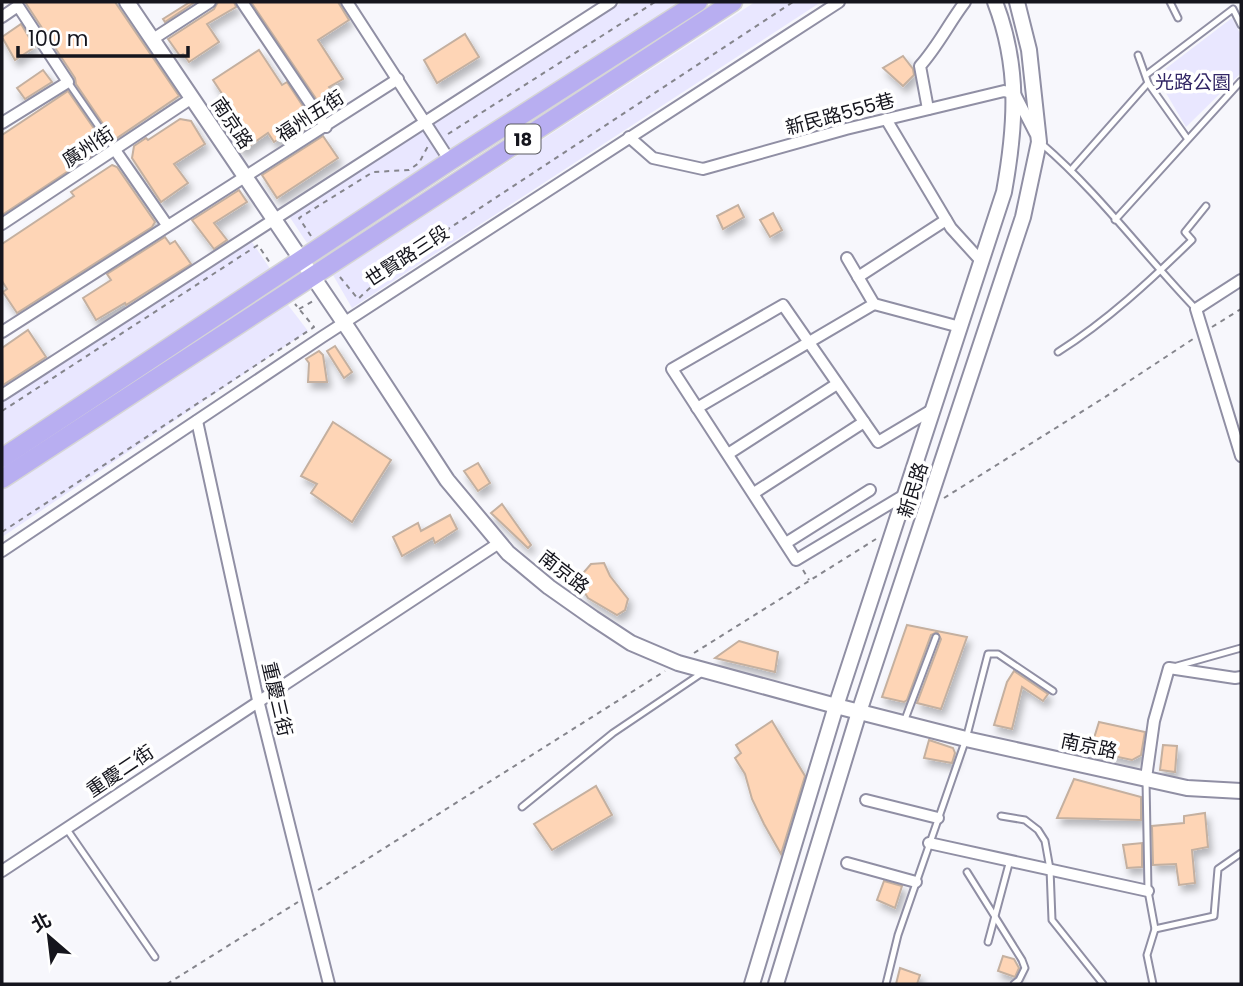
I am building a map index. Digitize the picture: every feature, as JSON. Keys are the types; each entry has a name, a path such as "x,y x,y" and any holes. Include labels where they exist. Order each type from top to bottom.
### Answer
{"main road":[{"name":"18","path":"2,458 450,161 698,2"},
{"name":"世賢路三段","path":"2,479 733,2"}],"street":[{"name":"南京路","path":"127,2 447,480 499,543 549,587 631,643 678,663 966,739 1188,788 1241,791"},
{"path":"153,39 209,2"},
{"path":"242,2 326,127"},
{"path":"347,2 450,161"},
{"path":"2,395 611,2"},
{"name":"世賢路三段","path":"2,551 344,323 839,2"},
{"path":"928,109 919,66 931,54 948,23 965,2"},
{"name":"新民路","path":"752,984 836,706 1004,192 1014,129 1015,94 1011,56 995,2"},
{"name":"新民路","path":"776,984 859,712 1014,251 1039,142 1029,50 1017,2"},
{"path":"2,17 17,4 68,82 2,122"},
{"name":"福州五街","path":"2,332 398,79"},
{"name":"新民路555巷","path":"629,137 653,158 703,169 886,119 1004,91 1015,94"},
{"path":"1015,94 1039,142"},
{"name":"廣州街","path":"2,224 192,98"},
{"path":"886,119 946,220 981,261"},
{"path":"115,150 167,225"},
{"path":"858,277 946,220"},
{"path":"847,258 874,304"},
{"path":"1241,280 1196,309 1241,456"},
{"path":"697,408 874,304 960,327"},
{"path":"906,494 796,560 672,369 783,305 878,442 934,408"},
{"path":"727,454 837,384"},
{"name":"重慶三街","path":"197,421 258,700 328,984"},
{"path":"754,494 864,422"},
{"path":"786,543 870,490"},
{"name":"重慶二街","path":"2,870 499,543"},
{"path":"1146,778 1154,721 1169,668 1241,677"},
{"path":"866,800 938,818"},
{"path":"929,843 1148,891"},
{"path":"847,863 916,883"}],"lane":[{"path":"1170,2 1178,18"},
{"path":"1146,75 1233,9 1241,25"},
{"path":"1138,55 1147,83 1188,138"},
{"path":"1115,220 1241,80"},
{"path":"68,82 115,150"},
{"path":"1072,170 1147,83"},
{"path":"1039,142 1072,170 1196,309"},
{"path":"1058,352 1081,337 1160,271 1192,240 1185,232 1206,206"},
{"path":"904,723 936,637"},
{"path":"1169,668 1241,648"},
{"path":"886,984 898,935 966,739 988,654 998,654 1053,691"},
{"path":"522,807 614,733 707,670"},
{"path":"1146,778 1148,891 1155,929 1147,956 1153,984"},
{"path":"1001,816 1025,820 1038,830 1045,842 1052,920 1103,984"},
{"path":"66,828 155,957"},
{"path":"1155,929 1214,916 1217,869 1241,853"},
{"path":"988,942 1010,860"},
{"path":"967,872 1023,960 1025,968 1014,984"}],"path":[{"path":"312,237 299,218 373,172 409,170 419,163 425,148 655,2"},
{"path":"344,283 358,299 398,262 793,2"},
{"path":"2,411 258,245 270,264"},
{"path":"2,532 314,327 299,309"},
{"path":"927,508 1241,309"},
{"path":"167,984 895,527"},
{"path":"796,560 809,580"}],"green space":[{"path":"623,2 684,2 307,243 289,216"},
{"path":"755,2 821,2 352,308 333,275"},
{"name":"光路公園","path":"1232,18 1241,35 1241,73 1186,127 1156,76"},
{"path":"252,242 271,270 2,447 2,400"},
{"path":"285,301 308,331 2,537 2,490"}],"building":[{"path":"25,2 115,2 179,96 114,140"},
{"path":"190,2 195,2 165,22 163,19"},
{"path":"218,2 234,2 236,7 207,24 219,42 189,62 183,54 180,56 168,39 214,9"},
{"path":"251,2 338,2 349,20 318,40 343,79 329,87 341,106 327,115"},
{"path":"21,24 35,47 15,60 2,37"},
{"path":"465,34 479,57 437,83 424,60"},
{"path":"259,50 282,85 287,82 314,123 285,142 282,137 274,142 268,133 242,151 231,134 236,131 226,117 234,112 213,80"},
{"path":"903,56 913,69 914,75 903,86 883,68"},
{"path":"43,70 52,82 25,99 17,88"},
{"path":"68,91 106,146 2,215 2,135"},
{"path":"180,119 191,121 205,144 174,164 188,183 161,202 132,158 134,146"},
{"path":"323,136 338,158 277,198 262,175"},
{"path":"112,165 117,167 155,222 152,227 17,313 3,292 7,289 2,281 2,244 74,196 71,192"},
{"path":"239,190 247,202 214,223 227,240 214,249 192,220"},
{"path":"738,205 744,217 723,229 717,216"},
{"path":"773,213 782,230 770,237 760,220"},
{"path":"165,237 170,244 175,241 191,264 126,305 125,303 96,320 83,298 111,280 107,274"},
{"path":"28,330 46,357 3,385 2,348"},
{"path":"335,346 352,372 344,378 327,351"},
{"path":"319,351 323,355 327,382 308,382 309,363 306,359"},
{"path":"333,422 391,460 352,522 311,493 317,484 301,476"},
{"path":"478,463 490,483 478,491 464,471"},
{"path":"502,504 531,545 528,548 491,513"},
{"path":"450,515 457,529 435,543 433,538 402,556 393,537 418,523 421,531"},
{"path":"604,563 610,576 628,599 625,610 617,615 588,598 577,580 591,564"},
{"path":"907,625 967,637 941,709 917,703 941,639 937,632 931,635 907,700 904,702 882,697"},
{"path":"739,641 778,652 775,672 715,658"},
{"path":"1014,671 1048,694 1043,701 1022,687 1012,729 994,725 1007,682"},
{"path":"772,721 805,776 781,854 752,799 745,774 735,758 741,753 736,745"},
{"path":"1099,722 1145,732 1141,755 1132,760 1090,751"},
{"path":"929,740 953,748 955,753 952,763 924,758"},
{"path":"1163,745 1177,746 1175,772 1160,770"},
{"path":"1074,779 1141,797 1141,820 1057,818"},
{"path":"596,786 612,815 552,850 534,824"},
{"path":"1205,813 1208,847 1192,850 1195,883 1179,885 1176,864 1153,865 1152,826 1184,823 1184,816"},
{"path":"1142,843 1142,867 1127,868 1123,845"},
{"path":"884,881 902,886 895,908 877,900"},
{"path":"1003,956 1014,959 1019,968 1015,977 998,971"},
{"path":"900,968 920,975 917,984 896,984"}]}
